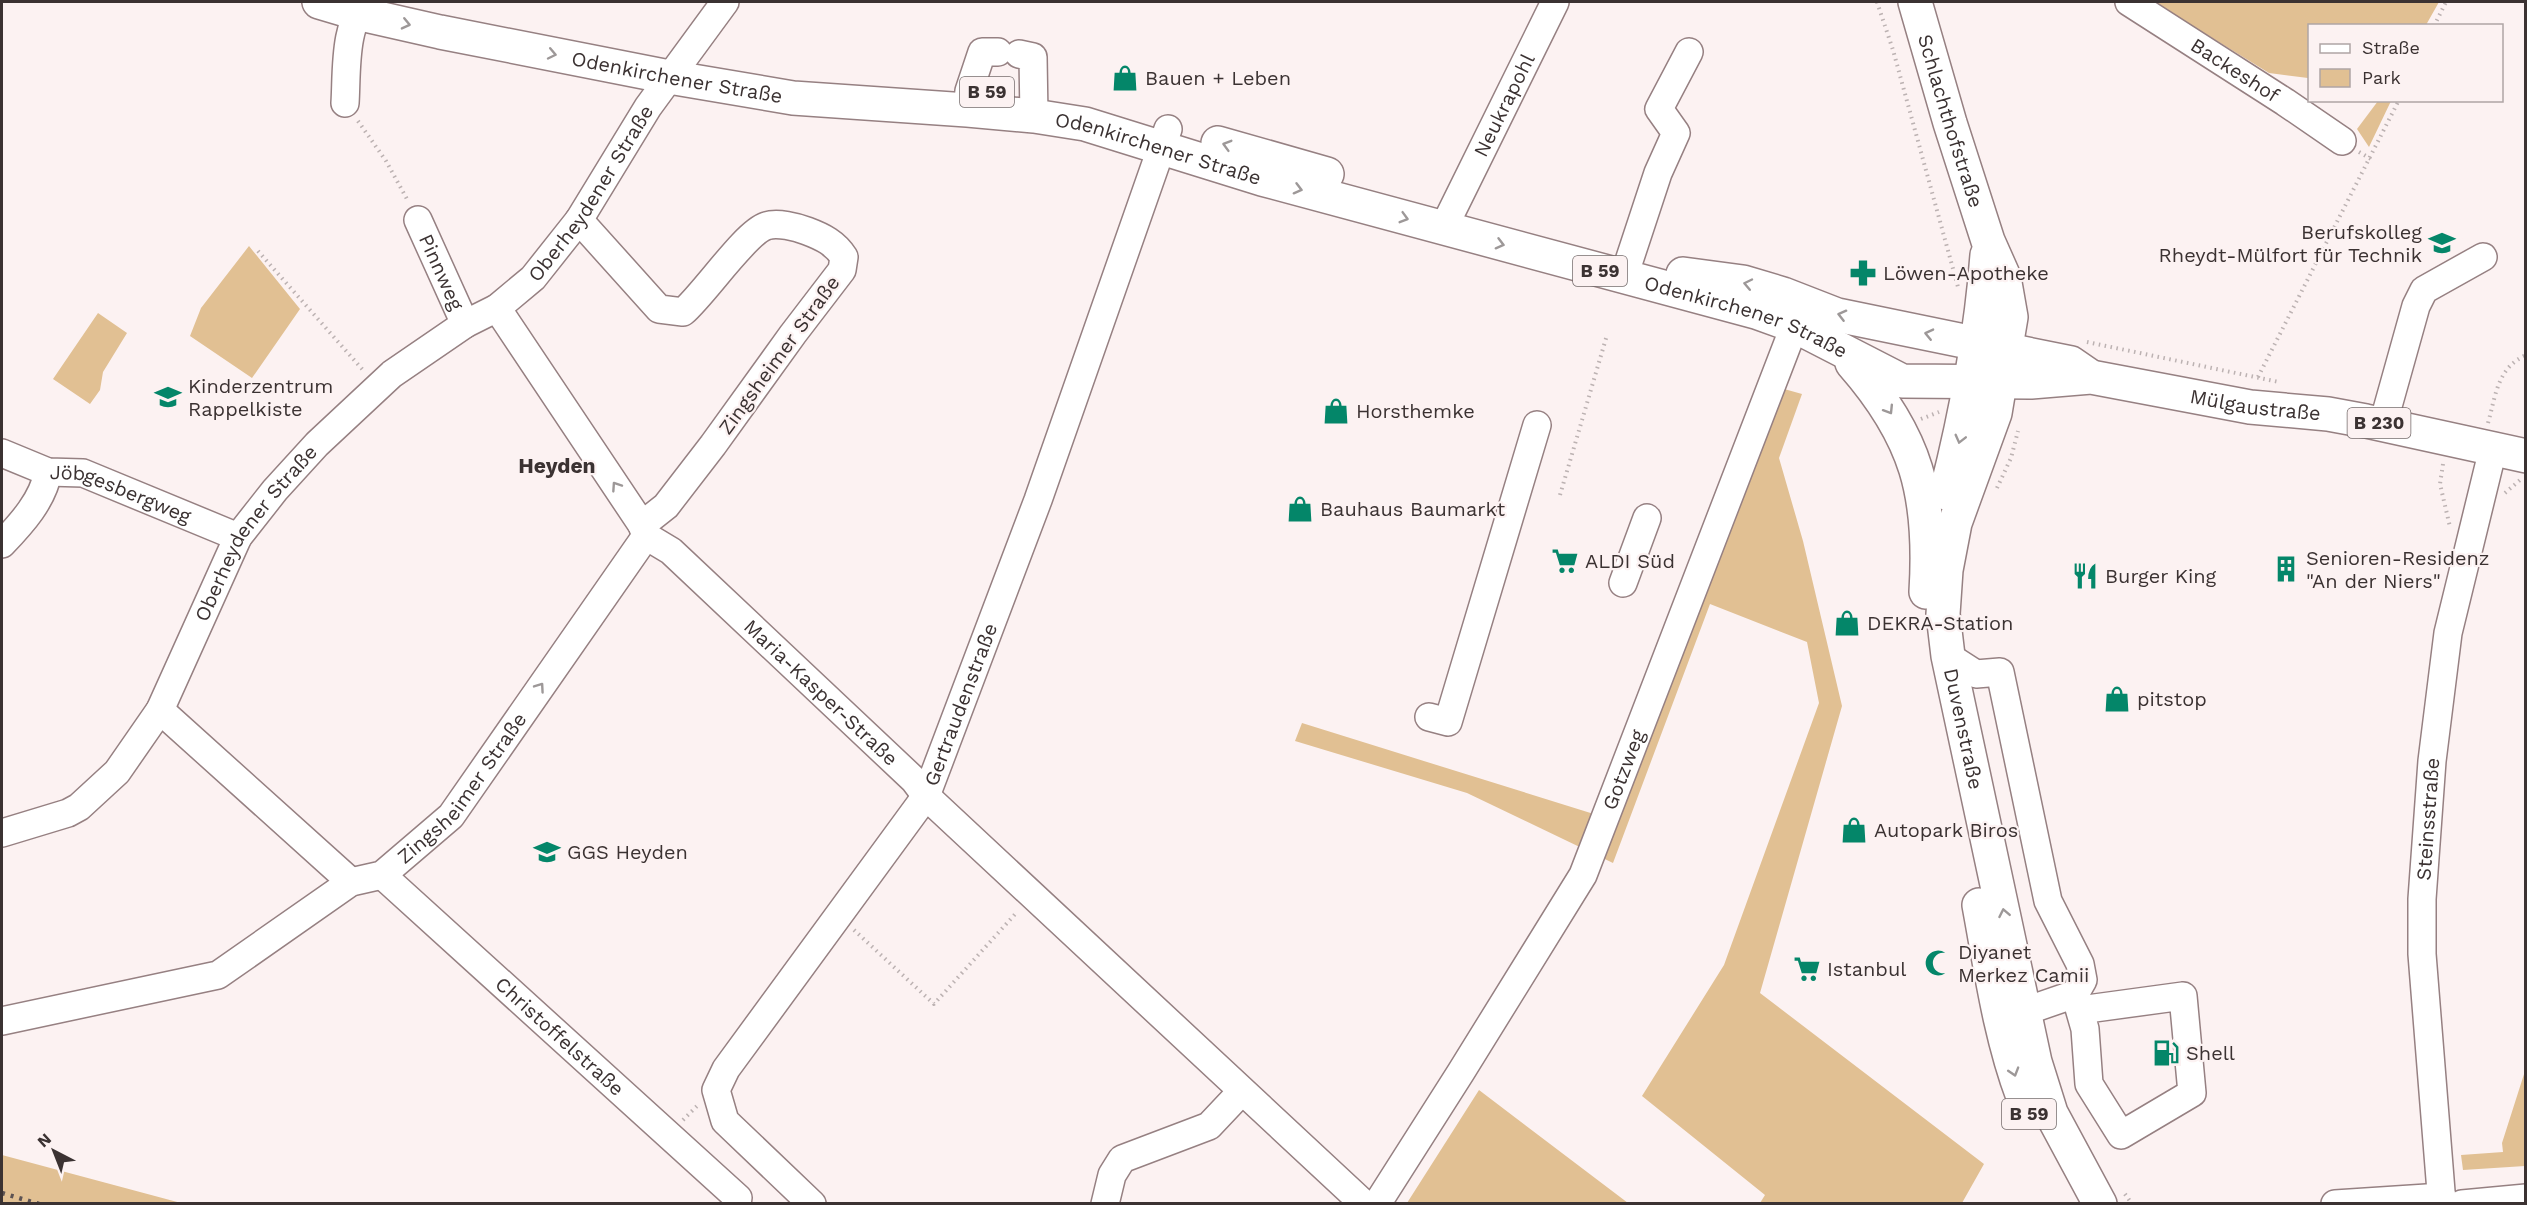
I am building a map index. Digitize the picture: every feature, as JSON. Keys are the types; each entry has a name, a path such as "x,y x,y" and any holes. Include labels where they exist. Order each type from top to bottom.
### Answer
{"main road":[{"name":"Odenkirchener Straße","path":"319,2 363,7 677,67 802,78 968,101 1034,106 1091,104 1165,138 1449,219 1756,312 1837,315 1991,347"},
{"name":"Odenkirchener Straße","path":"401,2 677,67"},
{"name":"Schlachthofstraße","path":"1915,2 1988,242 2004,278 2011,317 1991,347"},
{"name":"Odenkirchener Straße","path":"1449,219 1549,235 1629,261 1684,274 1743,282 1799,314 1839,348 1888,376 1917,383 1986,382"},
{"name":"Mülgaustraße","path":"1991,347 2071,363 2091,377"},
{"name":"Duvenstraße","path":"1991,347 1986,382 1991,425 1955,523 1946,570 1943,614 1948,656 2012,1013 2013,1070 2031,1120 2050,1157 2071,1191 2082,1203"},
{"name":"B 59","path":"1839,348 1877,392 1911,452 1920,481 1926,521 1928,568"},
{"name":"Mülgaustraße","path":"1986,382 2031,382 2091,377 2254,392 2328,414 2383,424 2491,436 2526,456"},
{"name":"B 59","path":"1928,568 1967,411 1986,382"},
{"name":"Duvenstraße","path":"1928,568 1925,611 1929,652 2012,1013 2035,1062 2051,1113 2100,1203"}],"street":[{"name":"Oberheydener Straße","path":"2,833 68,813 79,807 117,772 160,710 238,537 275,490 310,452 392,374 465,324 497,308 533,278 579,220 648,107 725,2"},
{"name":"Neukrapohl","path":"1449,219 1555,2"},
{"name":"Backeshof","path":"2128,2 2342,141"},
{"path":"345,103 349,43 363,7"},
{"path":"968,101 982,52 1009,53 1033,57 1034,106"},
{"path":"1629,261 1658,173 1676,133 1659,109 1689,52"},
{"name":"Gertraudenstraße","path":"716,1090 726,1069 926,796 1038,500 1165,138"},
{"name":"Pinnweg","path":"418,220 465,324"},
{"name":"Zingsheimer Straße","path":"2,1021 218,975 351,882 382,875 451,816 644,530 666,506 713,445 842,270 844,257 838,248 822,237 798,228 767,225 751,235 696,300 683,312 659,309 579,220"},
{"path":"2383,424 2416,306 2424,290 2483,257"},
{"name":"Maria-Kasper-Straße","path":"497,308 644,530 671,551 905,772 926,796 1364,1203"},
{"name":"Gotzweg","path":"1377,1203 1583,875 1799,314"},
{"path":"1429,717 1448,722 1537,425"},
{"name":"Steinsstraße","path":"2449,1201 2422,954 2422,899 2432,761 2445,656 2491,436"},
{"name":"Jöbgesbergweg","path":"2,453 48,472 83,473 238,537"},
{"path":"2,544 19,526 45,489 48,472"},
{"path":"1623,583 1647,519"},
{"path":"1948,656 1976,674 2000,672 2048,901 2080,964 2083,980 2078,1002 2085,1029 2089,1084 2121,1135 2192,1093 2183,996 2078,1002 2012,1013"},
{"path":"160,710 351,882"},
{"name":"Christoffelstraße","path":"382,875 738,1198"},
{"path":"716,1090 725,1121 812,1203"},
{"path":"1105,1203 1112,1175 1122,1159 1209,1126 1242,1091"},
{"path":"2335,1203 2526,1198"}],"path":[{"path":"1877,2 1893,50 1960,294"},
{"path":"2435,24 2446,2"},
{"path":"2254,392 2397,102"},
{"path":"345,103 386,160 418,220"},
{"path":"258,251 343,345 377,388"},
{"path":"1560,495 1607,335"},
{"path":"2083,341 2254,392"},
{"path":"2491,436 2504,371 2514,360 2526,355"},
{"path":"2254,392 2272,380"},
{"path":"2443,464 2439,484 2454,547 2465,560"},
{"path":"838,916 934,1004 1033,894"},
{"path":"667,1136 695,1106 716,1090"}],"green space":[{"path":"2154,2 2439,2 2427,24 2308,24 2308,78 2269,73"},
{"path":"2377,102 2391,102 2369,147 2357,129"},
{"path":"249,246 300,309 252,378 190,336 201,308"},
{"path":"98,313 127,333 103,372 100,390 90,404 53,379"},
{"path":"1760,382 1802,394 1779,458 1803,541 1842,706 1760,993 1984,1164 1962,1203 1760,1203 1765,1195 1642,1096 1724,965 1819,703 1807,642 1710,604 1613,863 1467,793 1295,741 1302,723 1597,815"},
{"path":"2525,1071 2525,1166 2463,1170 2461,1155 2503,1152 2502,1143"},
{"path":"1479,1090 1628,1203 1407,1203"},
{"path":"2,1155 181,1203 2,1203"}],"railway":[{"path":"2,1193 39,1204"}],"place":[{"name":"Bauen + Leben","path":"1125,78"},
{"name":"Berufskolleg Rheydt-Mülfort für Technik","path":"2442,243"},
{"name":"Löwen-Apotheke","path":"1863,273"},
{"name":"Kinderzentrum Rappelkiste","path":"168,397"},
{"name":"Horsthemke","path":"1336,411"},
{"name":"Bauhaus Baumarkt","path":"1300,509"},
{"name":"ALDI Süd","path":"1565,561"},
{"name":"Senioren-Residenz \"An der Niers\"","path":"2286,569"},
{"name":"Burger King","path":"2085,576"},
{"name":"DEKRA-Station","path":"1847,623"},
{"name":"pitstop","path":"2117,699"},
{"name":"Autopark Biros","path":"1854,830"},
{"name":"GGS Heyden","path":"547,852"},
{"name":"Diyanet Merkez Camii","path":"1938,963"},
{"name":"Istanbul","path":"1807,969"},
{"name":"Shell","path":"2166,1053"}],"district":[{"name":"Heyden","path":"557,466"}]}
